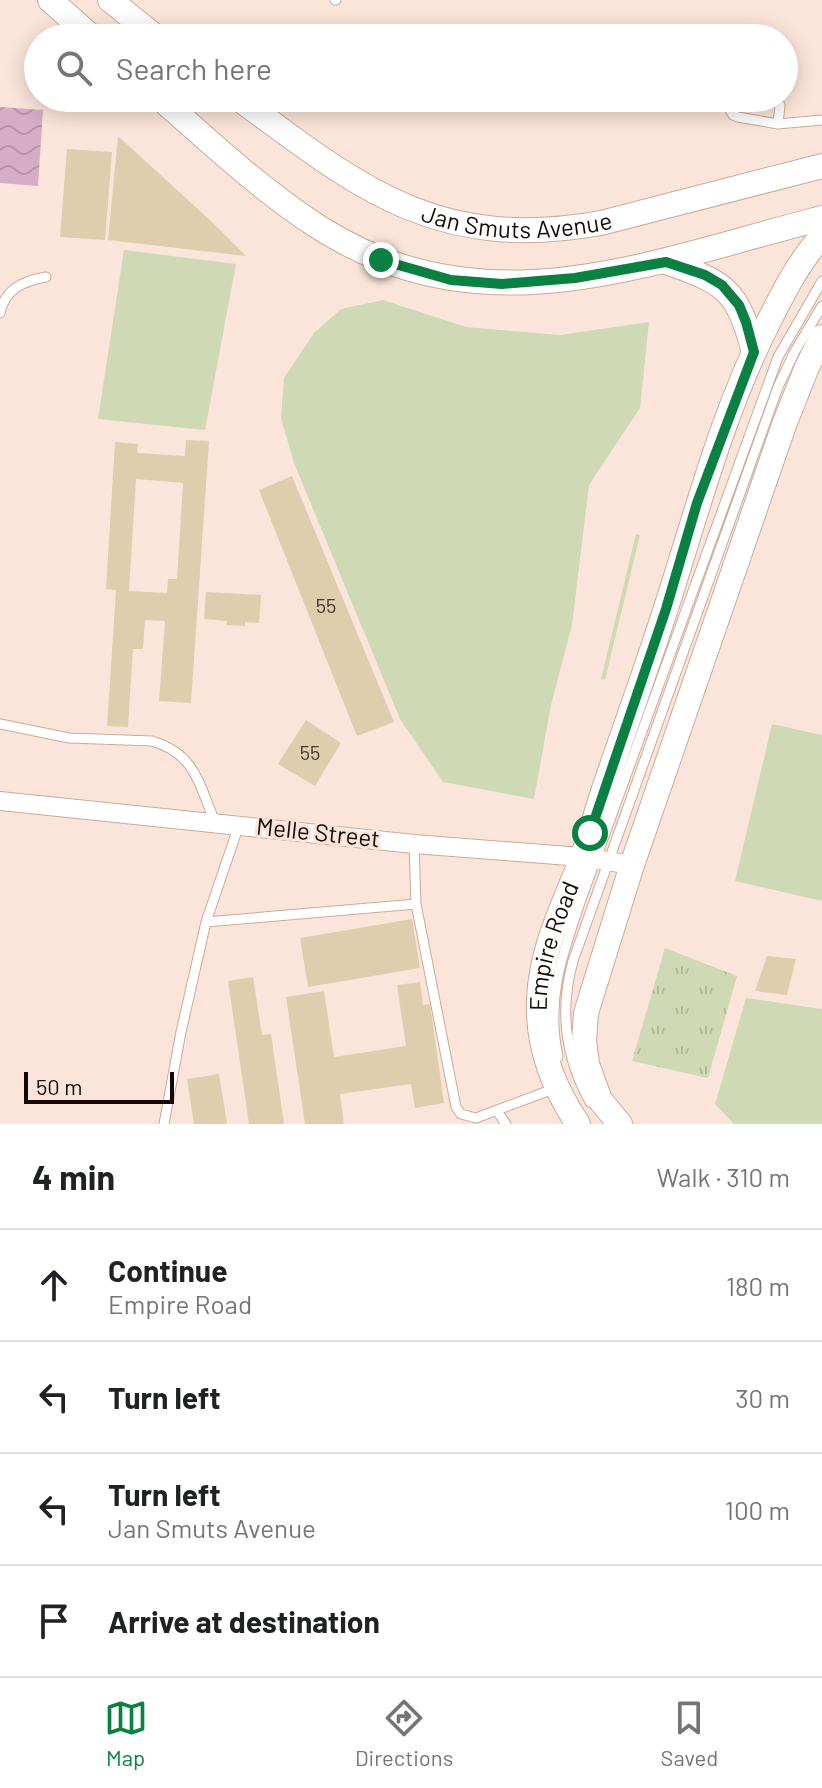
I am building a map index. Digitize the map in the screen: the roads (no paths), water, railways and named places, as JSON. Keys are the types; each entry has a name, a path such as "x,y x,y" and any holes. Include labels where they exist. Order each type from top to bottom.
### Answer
{"main road":[{"path":"50,0 77,24"},
{"path":"110,0 140,24"},
{"path":"176,112 276,198 321,229 381,260 451,280 502,284 575,278 666,262 822,218"},
{"name":"Jan Smuts Avenue","path":"257,112 314,154 388,200 427,216 464,226 497,230 568,229 601,223 817,163"},
{"name":"Empire Road","path":"620,1124 600,1100 584,1041 586,1013 596,974 604,860 666,609 697,503 754,352 782,296 822,236"},
{"path":"666,262 705,275 731,294 746,322 754,352"},
{"name":"Empire Road","path":"588,1119 557,1088 545,1056 540,1027 543,964 555,922 604,860 822,337"},
{"path":"784,425 822,365"}],"street":[{"name":"Melle Street","path":"2,800 414,844 604,860"}],"lane":[{"path":"731,112 738,117 778,124 822,120"},
{"path":"778,124 779,112"},
{"path":"0,313 6,296 14,288 32,279 46,277"},
{"path":"588,1119 567,1040 565,1003 573,961 604,860 778,357 822,281"},
{"path":"604,860 778,387 822,306"},
{"path":"0,724 69,738 152,741 165,745 186,759 197,774 215,822"},
{"path":"164,1124 206,922 239,825"},
{"path":"414,844 416,904 456,1107 467,1117 476,1118 557,1088"},
{"path":"206,922 416,904"},
{"path":"497,1111 506,1124"}],"water":[{"path":"0,107 43,112 38,186 0,183"}]}
